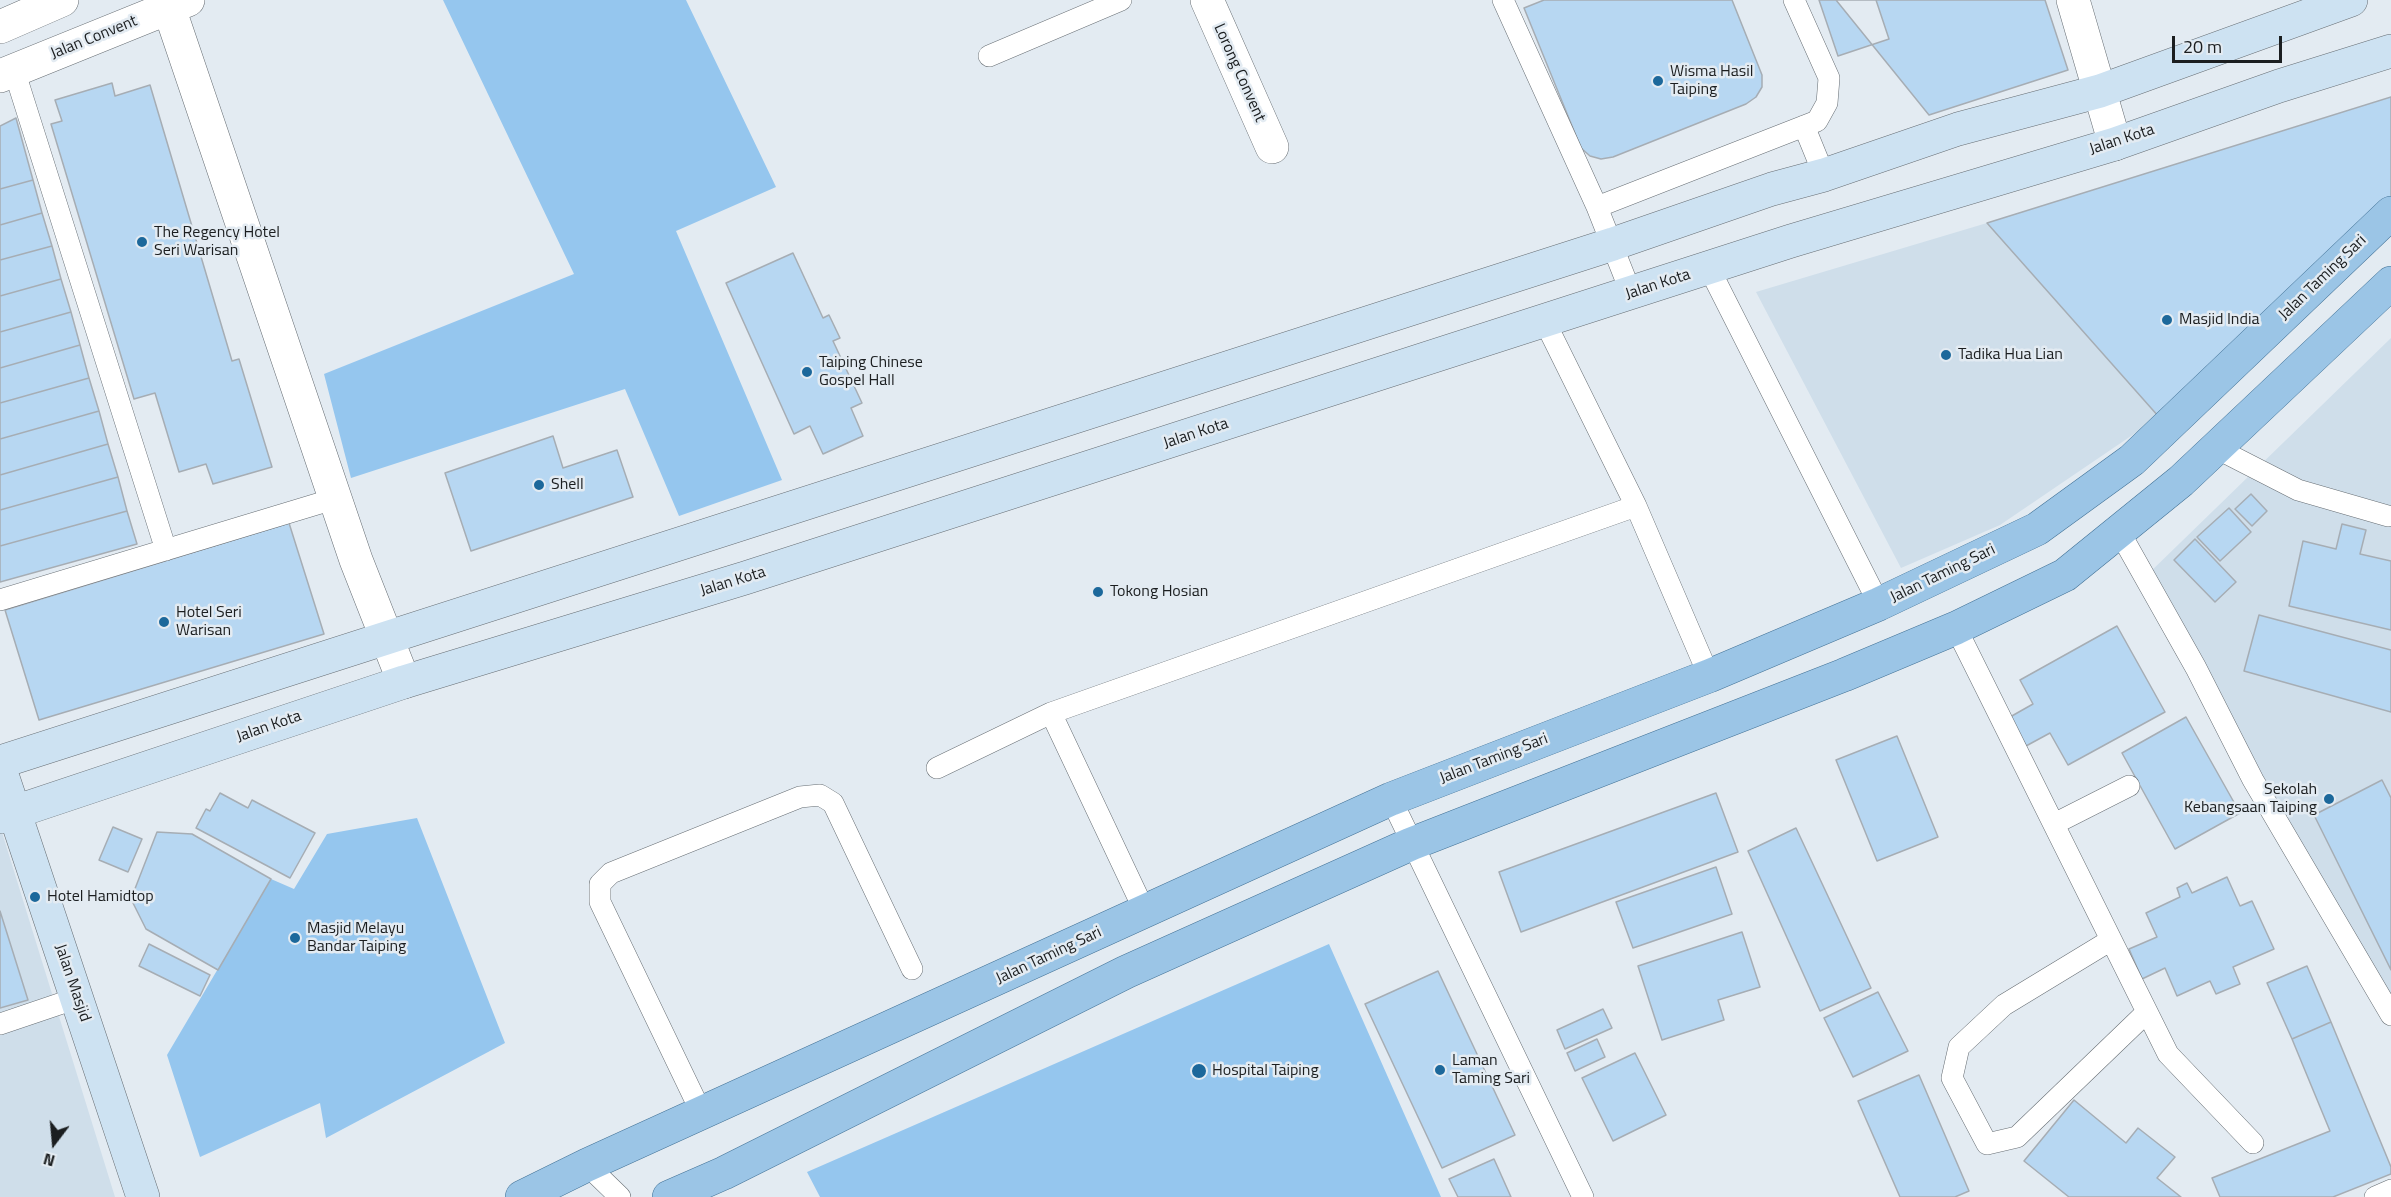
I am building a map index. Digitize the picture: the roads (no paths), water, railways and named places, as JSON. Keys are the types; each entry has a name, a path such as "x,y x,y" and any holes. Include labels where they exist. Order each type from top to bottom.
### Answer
{"main road":[{"path":"0,762 1612,244 1958,129 2100,91 2351,0"},
{"name":"Jalan Kota","path":"7,815 404,682 745,578 1709,268 2115,144 2279,86 2391,51"},
{"name":"Jalan Taming Sari","path":"522,1197 587,1165 1391,799 1708,676 1879,604 2037,529 2132,460 2391,213"},
{"path":"669,1197 724,1173 1126,972 1411,844 1844,675 1956,628 2066,575 2120,533 2391,283"},
{"name":"Jalan Masjid","path":"0,770 7,815 77,998 143,1197"}],"street":[{"path":"0,27 62,0"},
{"name":"Lorong Convent","path":"1207,0 1272,147"},
{"path":"2073,0 2115,144"},
{"path":"179,4 356,560 404,682"},
{"name":"Jalan Convent","path":"7,73 179,4"}],"lane":[{"path":"989,56 1121,0"},
{"path":"1503,0 1597,207 1631,293"},
{"path":"1597,207 1817,121 1827,103 1829,78 1794,0"},
{"path":"7,73 166,550"},
{"path":"1804,126 1824,175"},
{"path":"1709,268 1879,604"},
{"path":"1545,322 1636,506 1708,676"},
{"path":"2214,447 2298,490 2388,516"},
{"path":"0,600 337,498"},
{"path":"937,768 1051,713 1636,506"},
{"path":"2120,533 2196,668 2253,780 2391,1015"},
{"path":"1956,628 2168,1054 2253,1143"},
{"path":"1051,713 1145,912"},
{"path":"2054,824 2128,786"},
{"path":"702,1114 600,902 600,884 611,873 800,796 820,795 833,803 912,969"},
{"path":"1391,799 1583,1197"},
{"path":"2111,940 2004,1005 1959,1047 1952,1078 1986,1144 2017,1137 2147,1012"},
{"path":"0,1024 77,998"},
{"path":"587,1165 620,1197"},
{"path":"2375,1197 2391,1190"}],"place":[{"name":"Wisma Hasil Taiping","path":"1658,81"},
{"name":"The Regency Hotel Seri Warisan","path":"142,242"},
{"name":"Masjid India","path":"2167,320"},
{"name":"Tadika Hua Lian","path":"1946,355"},
{"name":"Taiping Chinese Gospel Hall","path":"807,372"},
{"name":"Shell","path":"539,485"},
{"name":"Tokong Hosian","path":"1098,592"},
{"name":"Hotel Seri Warisan","path":"164,622"},
{"name":"Sekolah Kebangsaan Taiping","path":"2329,799"},
{"name":"Hotel Hamidtop","path":"35,897"},
{"name":"Masjid Melayu Bandar Taiping","path":"295,938"},
{"name":"Laman Taming Sari","path":"1440,1070"},
{"name":"Hospital Taiping","path":"1199,1071"}]}
